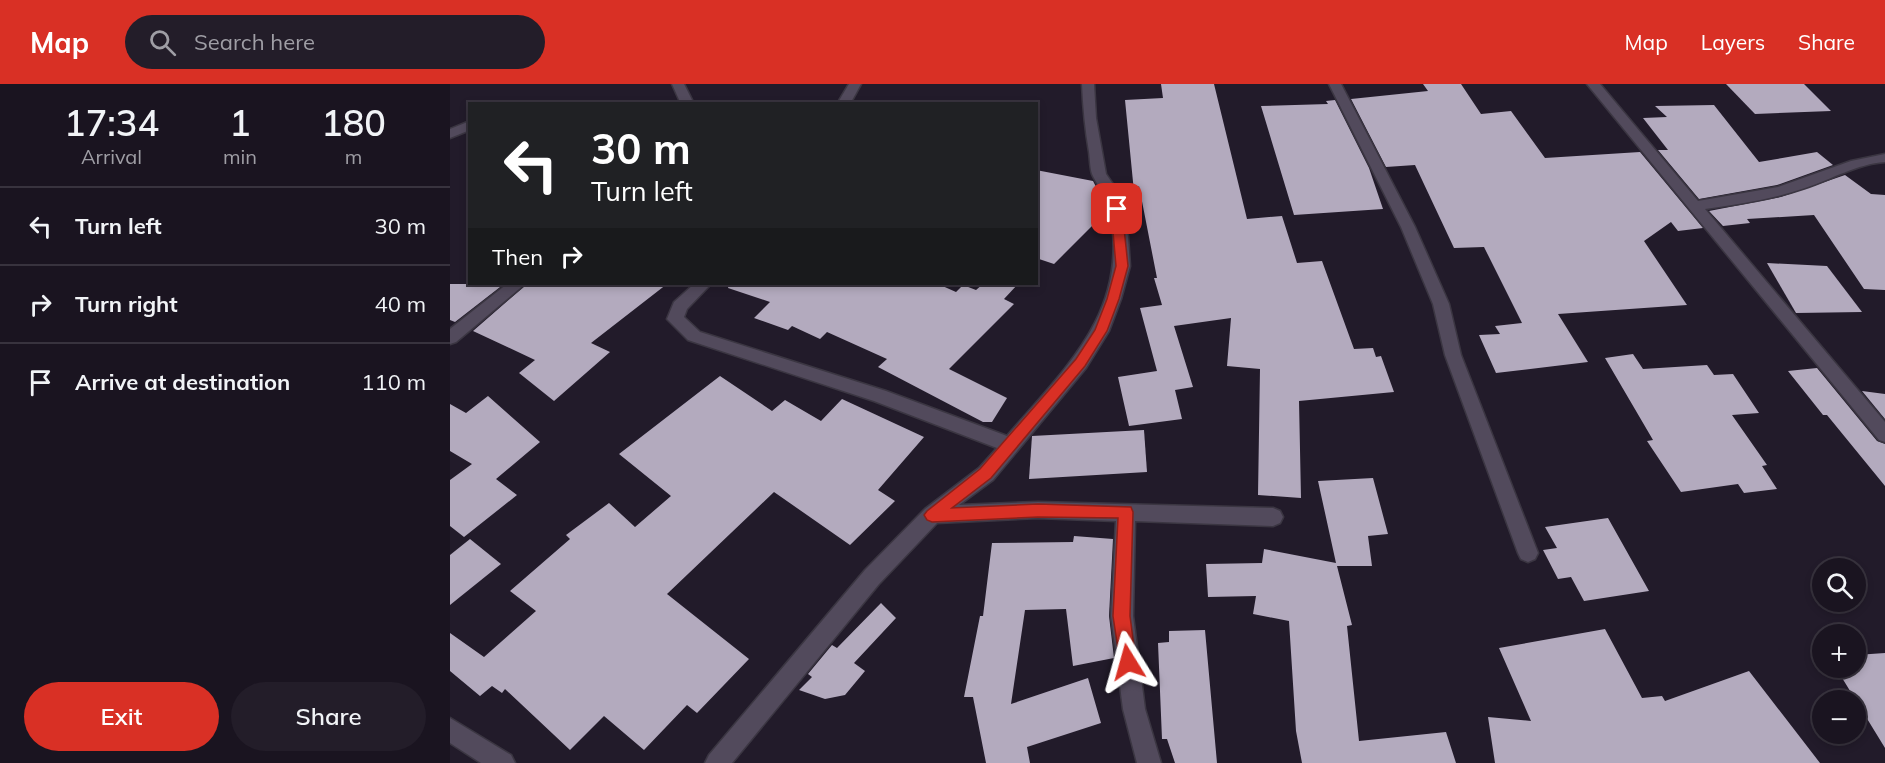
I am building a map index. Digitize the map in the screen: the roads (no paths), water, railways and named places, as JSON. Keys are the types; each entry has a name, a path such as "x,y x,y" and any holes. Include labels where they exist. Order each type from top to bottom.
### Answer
{"street":[{"path":"678,84 687,102"},
{"path":"844,102 855,84"},
{"path":"717,763 872,577 932,515 986,474 1080,363 1101,331 1122,266 1117,209 1110,190 1099,174 1090,118 1088,84"},
{"path":"1335,84 1408,227 1441,304 1454,355 1528,553"},
{"path":"1593,84 1885,435"},
{"path":"450,134 468,126"},
{"path":"1694,206 1735,201 1797,186 1856,165 1885,158"},
{"path":"450,338 516,285"},
{"path":"702,285 680,306 675,319 694,336 880,396 1009,446"},
{"path":"932,515 1038,510 1273,517"},
{"path":"1126,512 1122,616 1134,709 1149,763"},
{"path":"450,730 503,763"}]}
